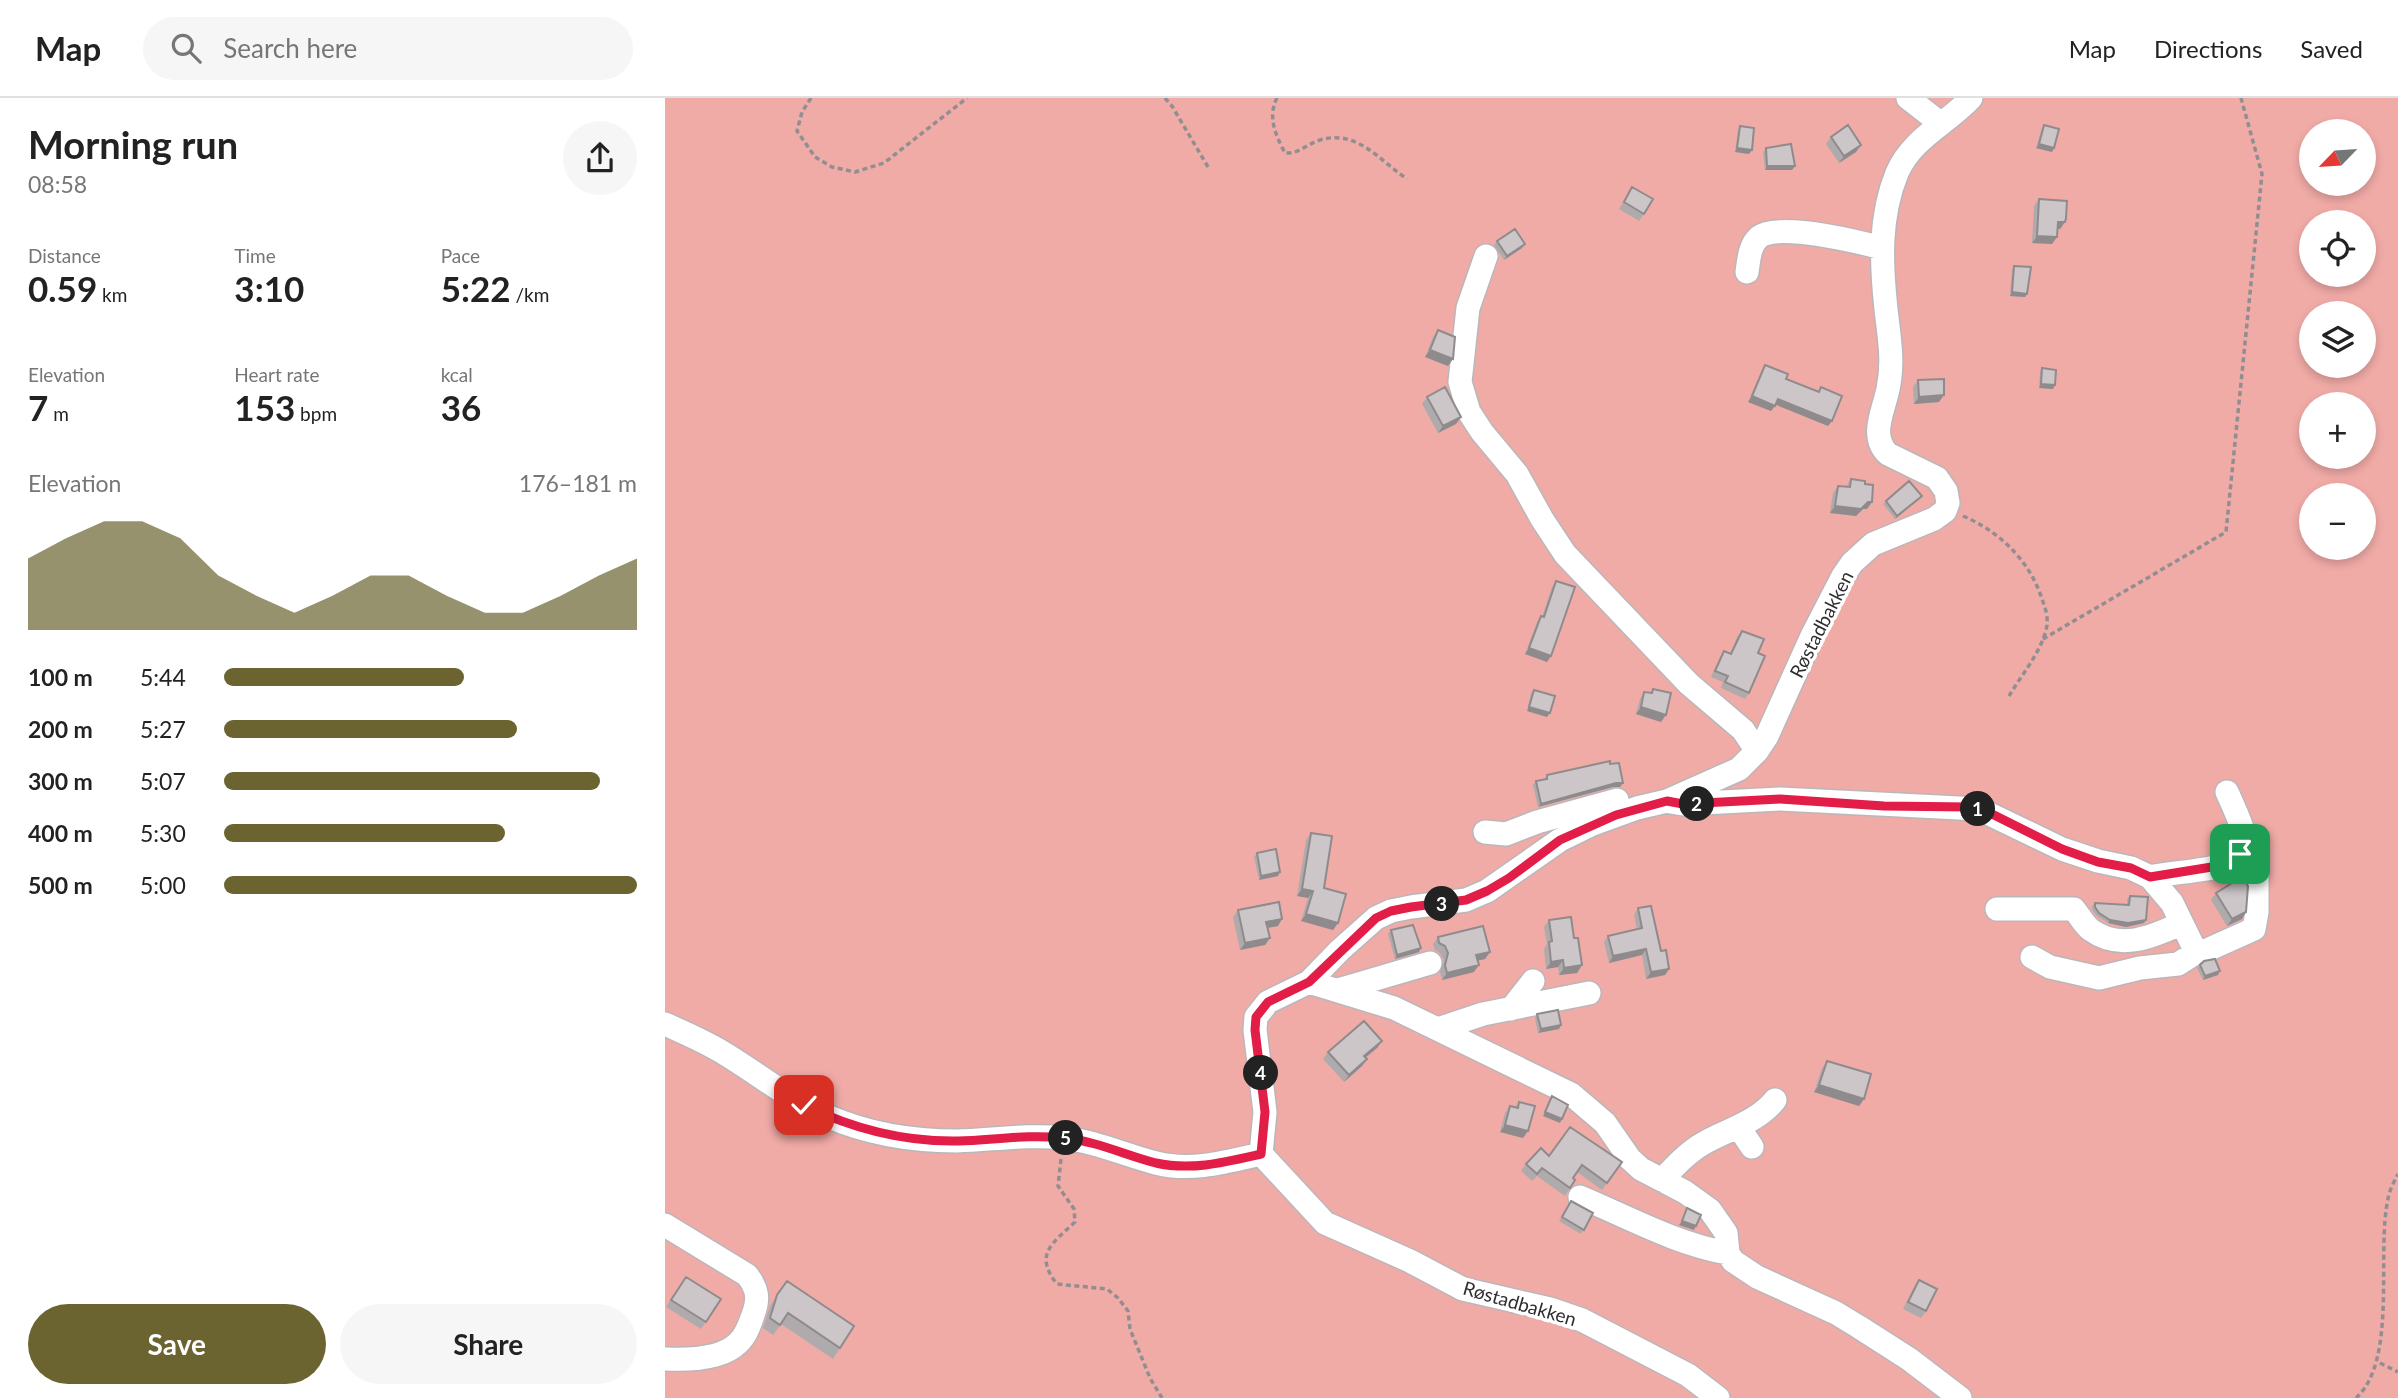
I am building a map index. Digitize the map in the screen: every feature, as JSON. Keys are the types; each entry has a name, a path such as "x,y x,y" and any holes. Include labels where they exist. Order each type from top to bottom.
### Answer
{"street":[{"path":"1908,98 1940,122"},
{"path":"1945,511 1948,503 1947,491 1937,478 1888,454 1882,448 1879,438 1892,348 1886,312 1882,248 1887,200 1897,172 1908,154 1940,122 1962,108 1971,98"},
{"path":"1747,272 1751,246 1761,235 1815,234 1882,248"},
{"path":"1486,256 1468,308 1459,382 1469,412 1517,474 1546,527 1565,554 1689,684 1743,730 1757,751"},
{"name":"Røstadbakken","path":"1718,1398 1668,1364 1582,1320 1550,1309 1463,1289 1410,1261 1325,1223 1261,1154 1265,1112 1255,1030 1256,1017 1268,1002 1309,982 1376,918 1391,911 1411,907 1466,900 1509,878 1560,840 1616,815 1675,797 1730,775 1757,751 1774,723 1818,624 1843,576 1853,563 1873,544 1934,519 1945,511"},
{"name":"Røstadbakken","path":"1485,832 1506,834 1537,822 1607,804 1664,785 1675,787 1675,797 1683,804 1780,799 1884,806 1969,807 1990,813 2062,849 2098,862 2131,868 2150,877 2224,865 2235,860 2240,854 2243,841 2242,828 2227,792"},
{"path":"2150,877 2172,903 2194,948 2205,951 2254,929 2257,875"},
{"path":"1997,909 2074,909 2090,929 2113,941 2137,940 2180,924"},
{"path":"2032,957 2050,967 2099,978 2140,968 2178,964 2192,955 2194,948"},
{"path":"1335,991 1430,963"},
{"path":"1511,1009 1533,981"},
{"path":"1309,982 1363,997 1441,1028 1577,1097 1605,1123 1630,1159 1641,1169 1710,1210 1725,1233 1728,1253 1744,1270 1836,1313 1909,1359 1960,1398"},
{"path":"1441,1028 1483,1014 1589,993"},
{"path":"665,1024 721,1052 804,1105 855,1127 887,1135 921,1140 1065,1138 1096,1144 1158,1163 1201,1167 1261,1154"},
{"path":"1662,1180 1703,1143 1753,1120 1775,1100"},
{"path":"1735,1129 1742,1132 1752,1147"},
{"path":"1580,1197 1674,1238 1708,1250 1728,1253"},
{"path":"665,1225 747,1275 755,1285 758,1301 740,1342 732,1348 692,1359 665,1359"}],"path":[{"path":"811,98 802,112 796,131 815,157 832,167 855,172 884,163 967,98"},
{"path":"1165,98 1208,167"},
{"path":"1277,98 1272,109 1275,134 1285,153 1294,154 1318,140 1335,137 1350,139 1364,145 1407,179"},
{"path":"2043,639 2226,532 2262,174 2241,98"},
{"path":"1945,511 1982,524 2020,558 2039,587 2046,610 2047,624 2043,639 2009,696"},
{"path":"1065,1138 1058,1186 1074,1209 1075,1222 1048,1248 1045,1259 1049,1273 1058,1284 1107,1289 1118,1298 1128,1311 1130,1329 1150,1378 1162,1398"},
{"path":"2356,1398 2366,1390 2380,1363 2386,1279 2385,1220 2388,1197 2398,1174"},
{"path":"2380,1363 2398,1372"}],"shaded area":[{"path":"665,98 2398,98 2398,1398 665,1398"}],"building":[{"path":"1848,125 1861,145 1844,156 1831,137"},
{"path":"2044,125 2059,129 2054,148 2039,144"},
{"path":"1740,126 1754,128 1752,150 1737,148"},
{"path":"1791,144 1795,166 1767,166 1766,148"},
{"path":"1632,187 1653,199 1644,214 1624,202"},
{"path":"2039,199 2067,201 2065,222 2058,222 2057,237 2037,236"},
{"path":"1515,229 1525,244 1507,256 1497,241"},
{"path":"2014,266 2031,267 2027,294 2012,292"},
{"path":"1438,330 1455,337 1453,359 1430,350"},
{"path":"1765,365 1788,374 1786,379 1819,392 1821,387 1842,396 1832,421 1778,399 1775,406 1752,396"},
{"path":"2042,368 2056,370 2055,385 2041,384"},
{"path":"1944,379 1944,395 1919,397 1918,380"},
{"path":"1445,387 1461,417 1443,426 1427,397"},
{"path":"1851,479 1873,485 1872,502 1868,502 1861,509 1835,506 1838,486 1850,487"},
{"path":"1909,481 1922,496 1897,516 1886,501"},
{"path":"1556,581 1575,587 1551,656 1529,648 1541,616 1544,617"},
{"path":"1742,631 1764,639 1758,653 1765,656 1749,693 1725,682 1728,676 1715,671 1724,651 1731,654"},
{"path":"1653,689 1671,693 1666,715 1641,707 1644,692 1652,693"},
{"path":"1534,690 1555,696 1550,713 1529,707"},
{"path":"1610,761 1610,764 1619,763 1623,783 1541,804 1536,781 1547,779 1547,775"},
{"path":"1311,833 1332,836 1324,888 1346,894 1338,923 1306,914 1313,891 1302,889"},
{"path":"1276,849 1280,872 1261,876 1257,853"},
{"path":"2242,877 2248,886 2246,912 2232,919 2216,893"},
{"path":"2130,896 2148,897 2146,920 2128,923 2110,920 2095,907 2095,903 2129,905"},
{"path":"1279,902 1282,919 1266,922 1270,938 1245,943 1238,910"},
{"path":"1651,906 1661,951 1666,950 1669,969 1651,972 1646,949 1613,956 1608,936 1642,928 1638,908"},
{"path":"1571,917 1574,938 1578,938 1582,965 1564,968 1563,960 1551,962 1549,920"},
{"path":"1413,925 1421,948 1397,955 1391,930"},
{"path":"1483,926 1490,952 1476,955 1479,965 1447,973 1445,965 1448,953 1445,946 1439,943 1438,937"},
{"path":"2215,959 2220,971 2205,976 2200,965 2204,961"},
{"path":"1558,1010 1561,1025 1541,1029 1537,1014"},
{"path":"1364,1021 1382,1041 1364,1056 1367,1059 1349,1075 1328,1052"},
{"path":"1827,1061 1871,1074 1864,1099 1819,1085"},
{"path":"1552,1096 1568,1105 1562,1119 1545,1112"},
{"path":"1519,1102 1535,1106 1528,1131 1505,1125 1510,1106 1518,1108"},
{"path":"1570,1127 1622,1162 1607,1183 1582,1165 1570,1188 1542,1168 1537,1174 1526,1164 1541,1148 1549,1156"},
{"path":"1571,1201 1593,1213 1584,1230 1562,1217"},
{"path":"1687,1208 1701,1215 1696,1226 1682,1221"},
{"path":"686,1277 721,1299 706,1322 671,1300"},
{"path":"1919,1280 1937,1289 1926,1311 1908,1302"},
{"path":"787,1281 854,1326 840,1348 788,1313 780,1325 770,1318 777,1295"}],"route":[{"path":"804,1105 855,1127 921,1140 958,1141 1036,1136 1065,1138 1096,1144 1158,1163 1201,1167 1261,1154 1265,1112 1255,1030 1256,1017 1268,1002 1309,982 1376,918 1391,911 1411,907 1466,900 1509,878 1560,840 1616,815 1655,803 1780,799 1884,806 1969,807 2011,822 2051,845 2098,862 2131,868 2150,877 2224,865 2235,860 2240,854"}]}
